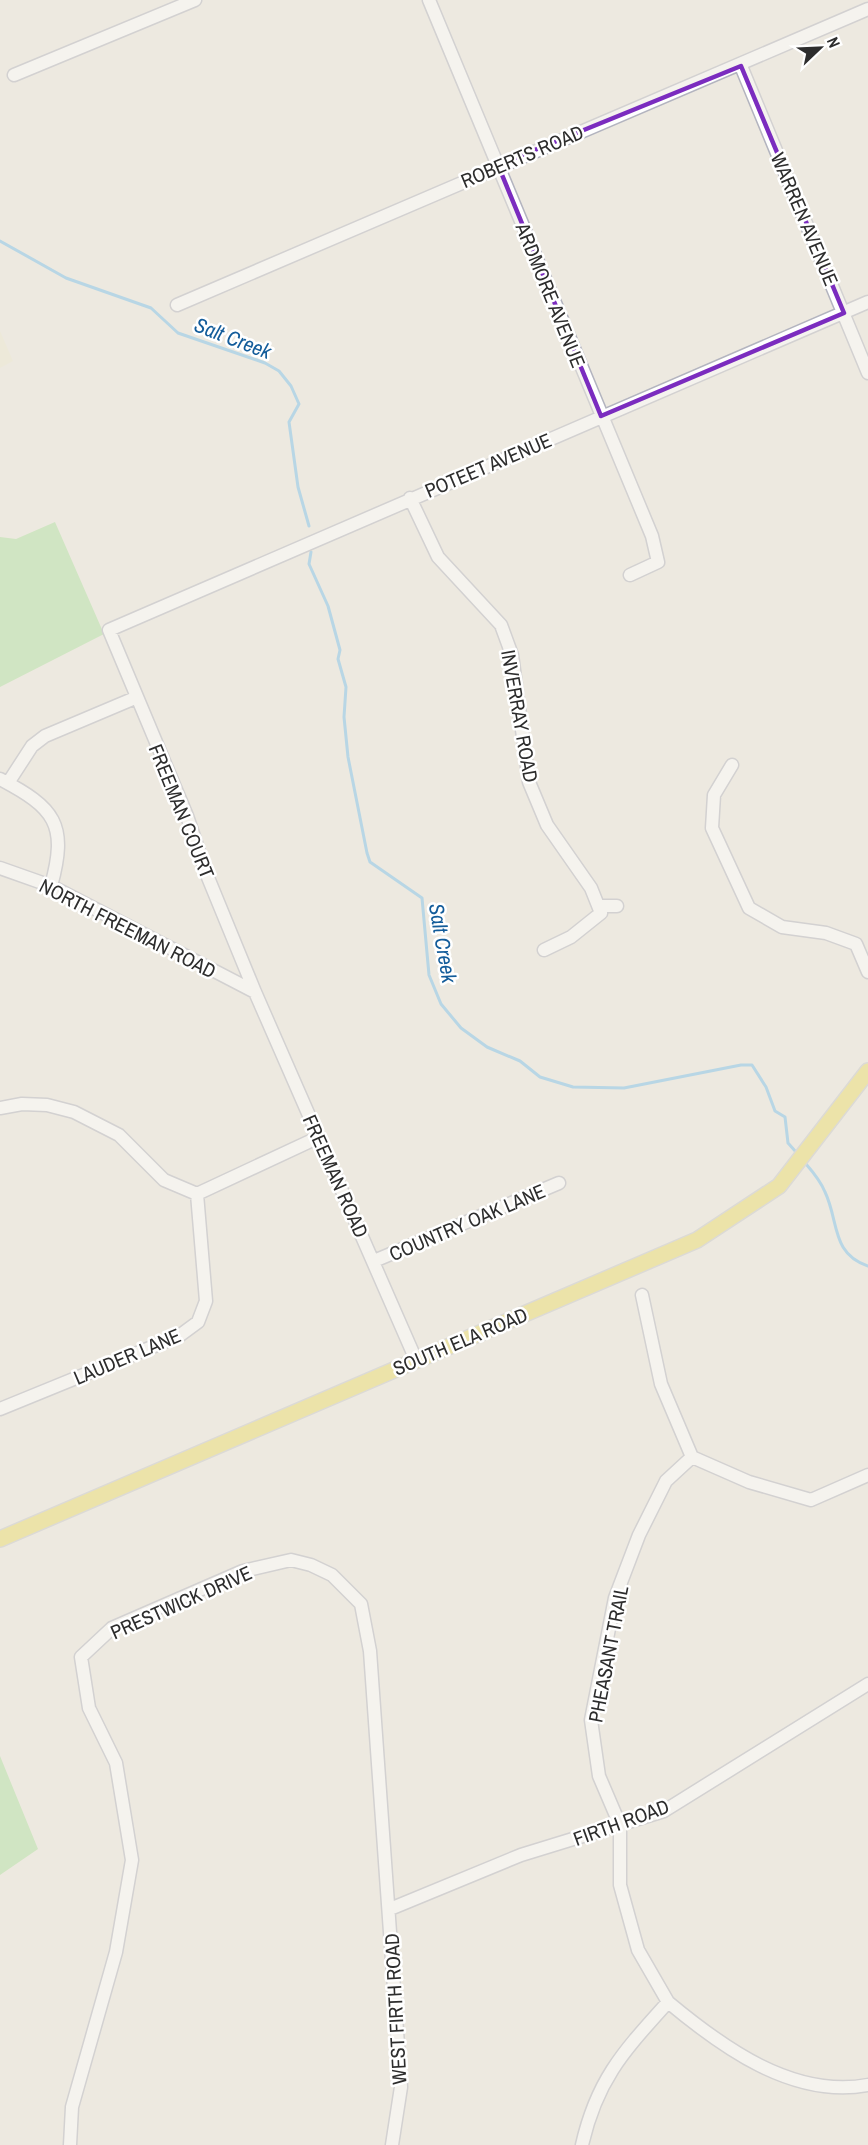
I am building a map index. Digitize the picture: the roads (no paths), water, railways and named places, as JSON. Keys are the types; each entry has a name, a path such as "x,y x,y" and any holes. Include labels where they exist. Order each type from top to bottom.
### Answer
{"main road":[{"name":"SOUTH ELA ROAD","path":"0,1539 697,1240 779,1186 868,1071"}],"street":[{"path":"14,75 195,0"},
{"name":"ARDMORE AVENUE","path":"429,0 652,536 658,562 630,575"},
{"name":"ROBERTS ROAD","path":"177,305 498,165 741,66 868,9"},
{"name":"WARREN AVENUE","path":"741,66 868,373"},
{"name":"POTEET AVENUE","path":"109,630 868,302"},
{"name":"INVERRAY ROAD","path":"410,498 438,557 501,626 512,655 529,782 547,825 591,888 598,906"},
{"name":"FREEMAN COURT","path":"109,630 135,698 187,816 207,875 255,992"},
{"path":"51,886 58,860 56,827 45,807 33,796 4,781 32,746 45,736 135,698"},
{"path":"732,765 714,795 712,828 749,908 782,927 826,933 855,944 868,972"},
{"name":"NORTH FREEMAN ROAD","path":"0,868 51,886 255,992"},
{"path":"544,950 571,938 601,913 598,906 617,906"},
{"name":"FREEMAN ROAD","path":"255,992 416,1360"},
{"path":"0,1108 22,1104 46,1105 74,1113 119,1135 164,1180 196,1194 317,1138"},
{"name":"COUNTRY OAK LANE","path":"374,1261 559,1183"},
{"name":"LAUDER LANE","path":"0,1409 179,1336 198,1322 206,1301 196,1194"},
{"path":"642,1295 661,1384 692,1456 749,1482 811,1500 868,1475"},
{"name":"PHEASANT TRAIL","path":"668,2002 638,1950 620,1886 620,1826 599,1776 591,1720 615,1598 639,1535 666,1481 692,1456"},
{"name":"PRESTWICK DRIVE","path":"70,2145 72,2107 116,1952 132,1860 116,1763 89,1708 81,1657 112,1628 243,1571 280,1561 311,1565 332,1575 361,1604 370,1651 390,1909"},
{"name":"FIRTH ROAD","path":"390,1909 521,1855 664,1811 868,1684"},
{"name":"WEST FIRTH ROAD","path":"390,1909 401,2087 392,2145"},
{"path":"582,2145 589,2114 616,2061 668,2002 711,2037 760,2066 813,2085 868,2085"}],"waterway":[{"name":"Salt Creek","path":"0,241 66,278 151,308 178,333 265,363 279,371 291,386 299,404 289,422 298,487 309,526"},
{"name":"Salt Creek","path":"311,552 309,564 328,606 340,650 338,659 346,687 344,717 348,757 367,853 370,862 422,898 429,975 441,1004 461,1028 487,1047 520,1061 540,1077 573,1087 624,1088 741,1065 752,1065 766,1087 775,1111 785,1117 788,1143 796,1152"},
{"name":"Salt Creek","path":"806,1164 825,1192 842,1245 856,1261 868,1266"}]}
